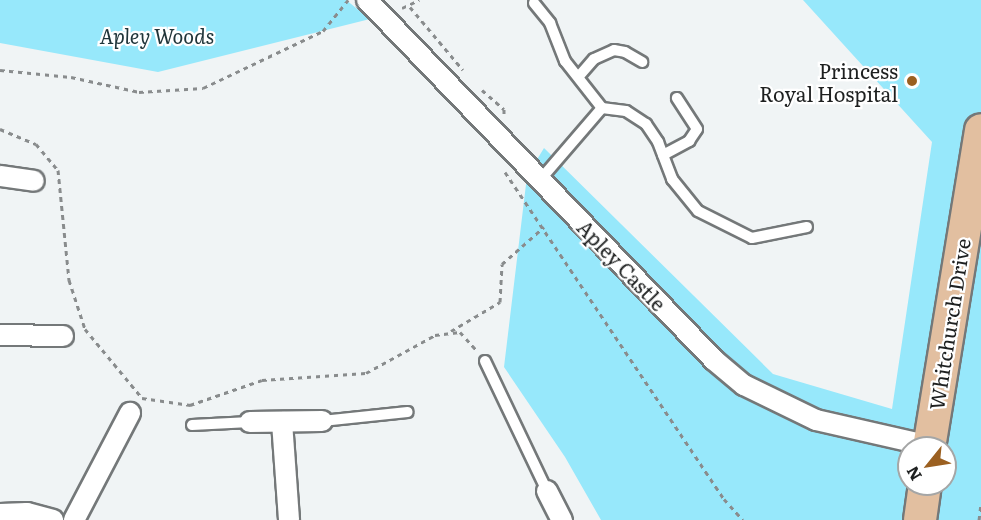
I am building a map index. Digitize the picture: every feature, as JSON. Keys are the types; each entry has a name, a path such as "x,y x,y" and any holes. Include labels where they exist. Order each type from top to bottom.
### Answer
{"main road":[{"name":"Whitchurch Drive","path":"932,436 981,130"},
{"path":"920,520 923,496"}],"street":[{"name":"Apley Castle","path":"367,0 430,70 494,131 714,360 744,386 816,420 897,439"},
{"path":"0,176 34,181"},
{"path":"0,335 63,336"},
{"path":"74,520 130,413"},
{"path":"250,422 321,421"},
{"path":"282,422 289,520"},
{"path":"547,491 559,519"},
{"path":"0,514 27,513 54,520"}],"lane":[{"path":"534,3 550,23 565,61 579,75 602,108 626,111 646,124 663,155 672,179 698,211 752,238 807,227"},
{"path":"579,75 594,59 614,50 625,52 642,62"},
{"path":"663,155 689,141 698,129 676,98"},
{"path":"540,180 602,108"},
{"path":"485,361 547,491"},
{"path":"321,421 408,412"},
{"path":"192,425 250,422"}],"path":[{"path":"0,70 71,77 139,92 203,88 323,31 348,0"},
{"path":"419,0 410,7 470,78"},
{"path":"478,87 504,109 494,131"},
{"path":"0,129 36,144 58,170 69,280 86,329 142,398 190,405 262,380 366,372 435,335 447,333 460,332 485,361"},
{"path":"502,169 544,227 724,499 744,520"},
{"path":"447,333 500,302 502,264 544,227"},
{"path":"979,520 981,503"}],"green space":[{"name":"Apley Woods","path":"0,0 346,0 370,19 158,72 0,43"},
{"path":"803,0 981,0 981,520 601,520 565,457 504,367 527,176 544,148 773,374 892,409 932,142"}],"place":[{"name":"Princess Royal Hospital","path":"912,81"}]}
